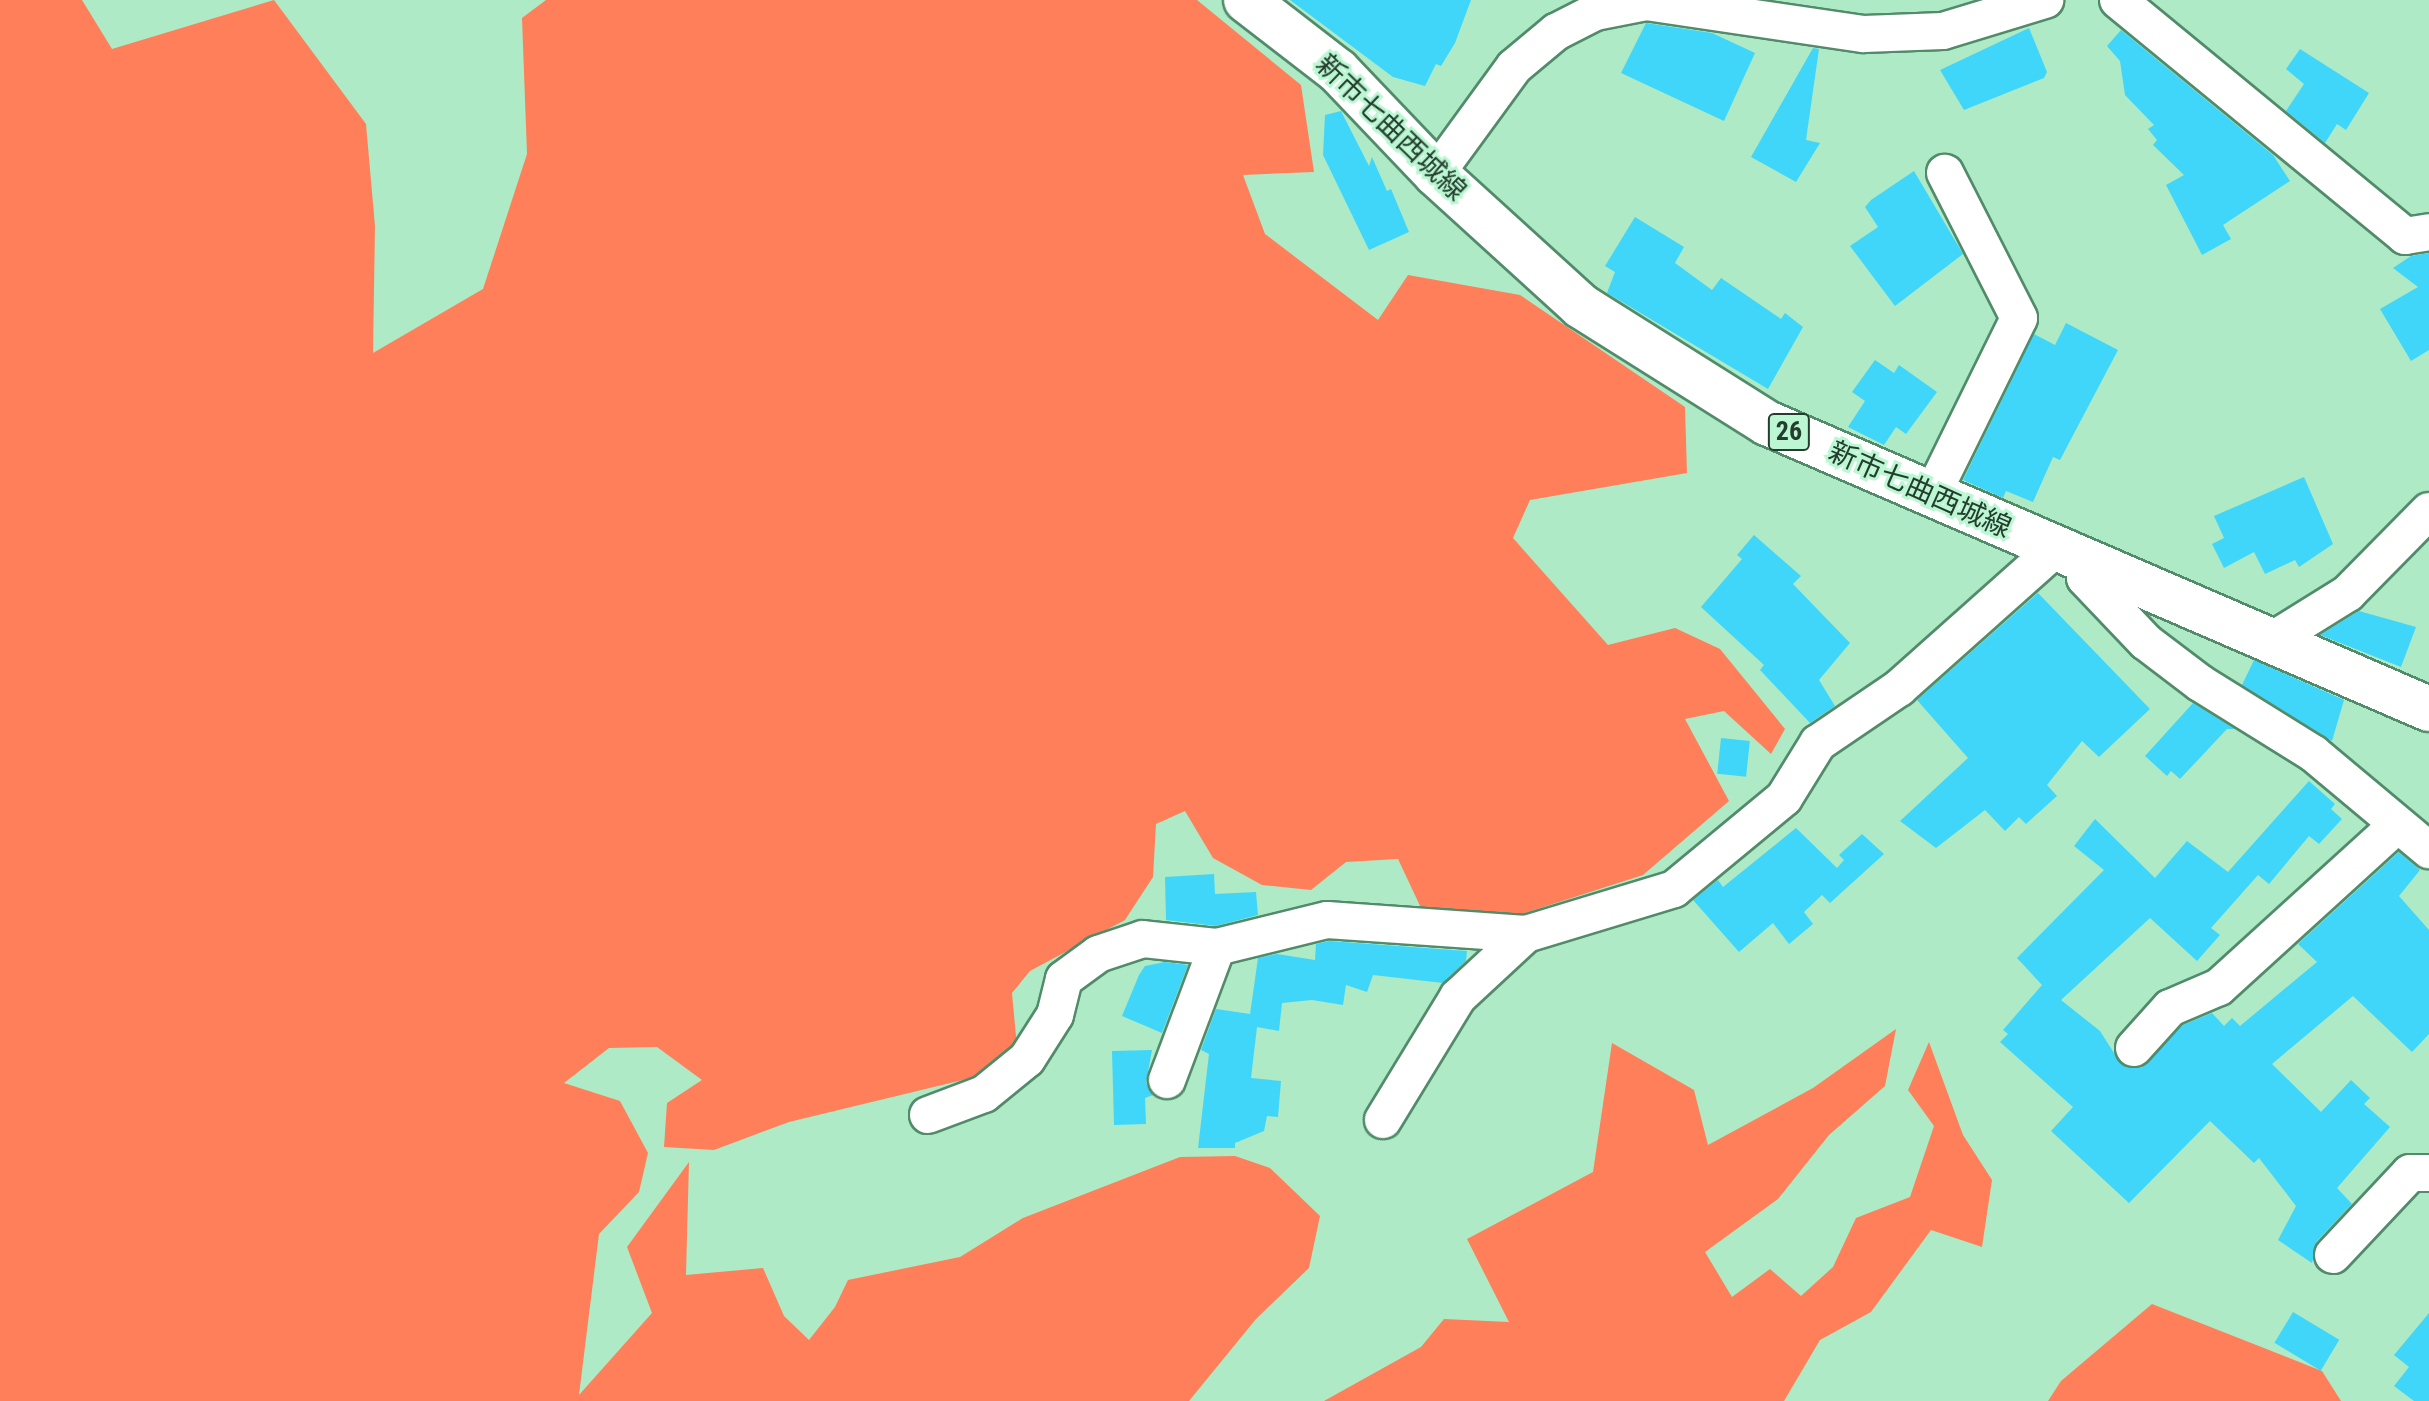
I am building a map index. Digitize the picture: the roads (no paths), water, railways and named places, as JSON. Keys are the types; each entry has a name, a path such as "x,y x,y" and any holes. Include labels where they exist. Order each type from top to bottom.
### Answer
{"main road":[{"name":"新市七曲西城線","path":"1246,0 1338,71 1436,174 1581,306 1767,423 2429,709"}],"street":[{"path":"1436,174 1514,67 1556,32 1595,12 1646,2 1880,33 1943,31 2045,0"},
{"path":"2118,0 2405,236 2429,232"},
{"path":"1932,495 2019,318 1945,173"},
{"path":"2271,641 2348,593 2429,511"},
{"path":"928,1115 984,1094 1027,1059 1055,1015 1064,979 1098,954 1143,939 1217,947 1327,920 1526,934 1674,889 1784,798 1818,743 1899,688 2069,556 2085,578 2146,642 2200,683 2314,754 2395,827 2429,850"},
{"path":"2134,1048 2170,1008 2219,987 2395,827"},
{"path":"1383,1120 1458,997 1526,934"},
{"path":"1167,1080 1217,947"},
{"path":"2333,1255 2410,1173 2429,1173"}]}
